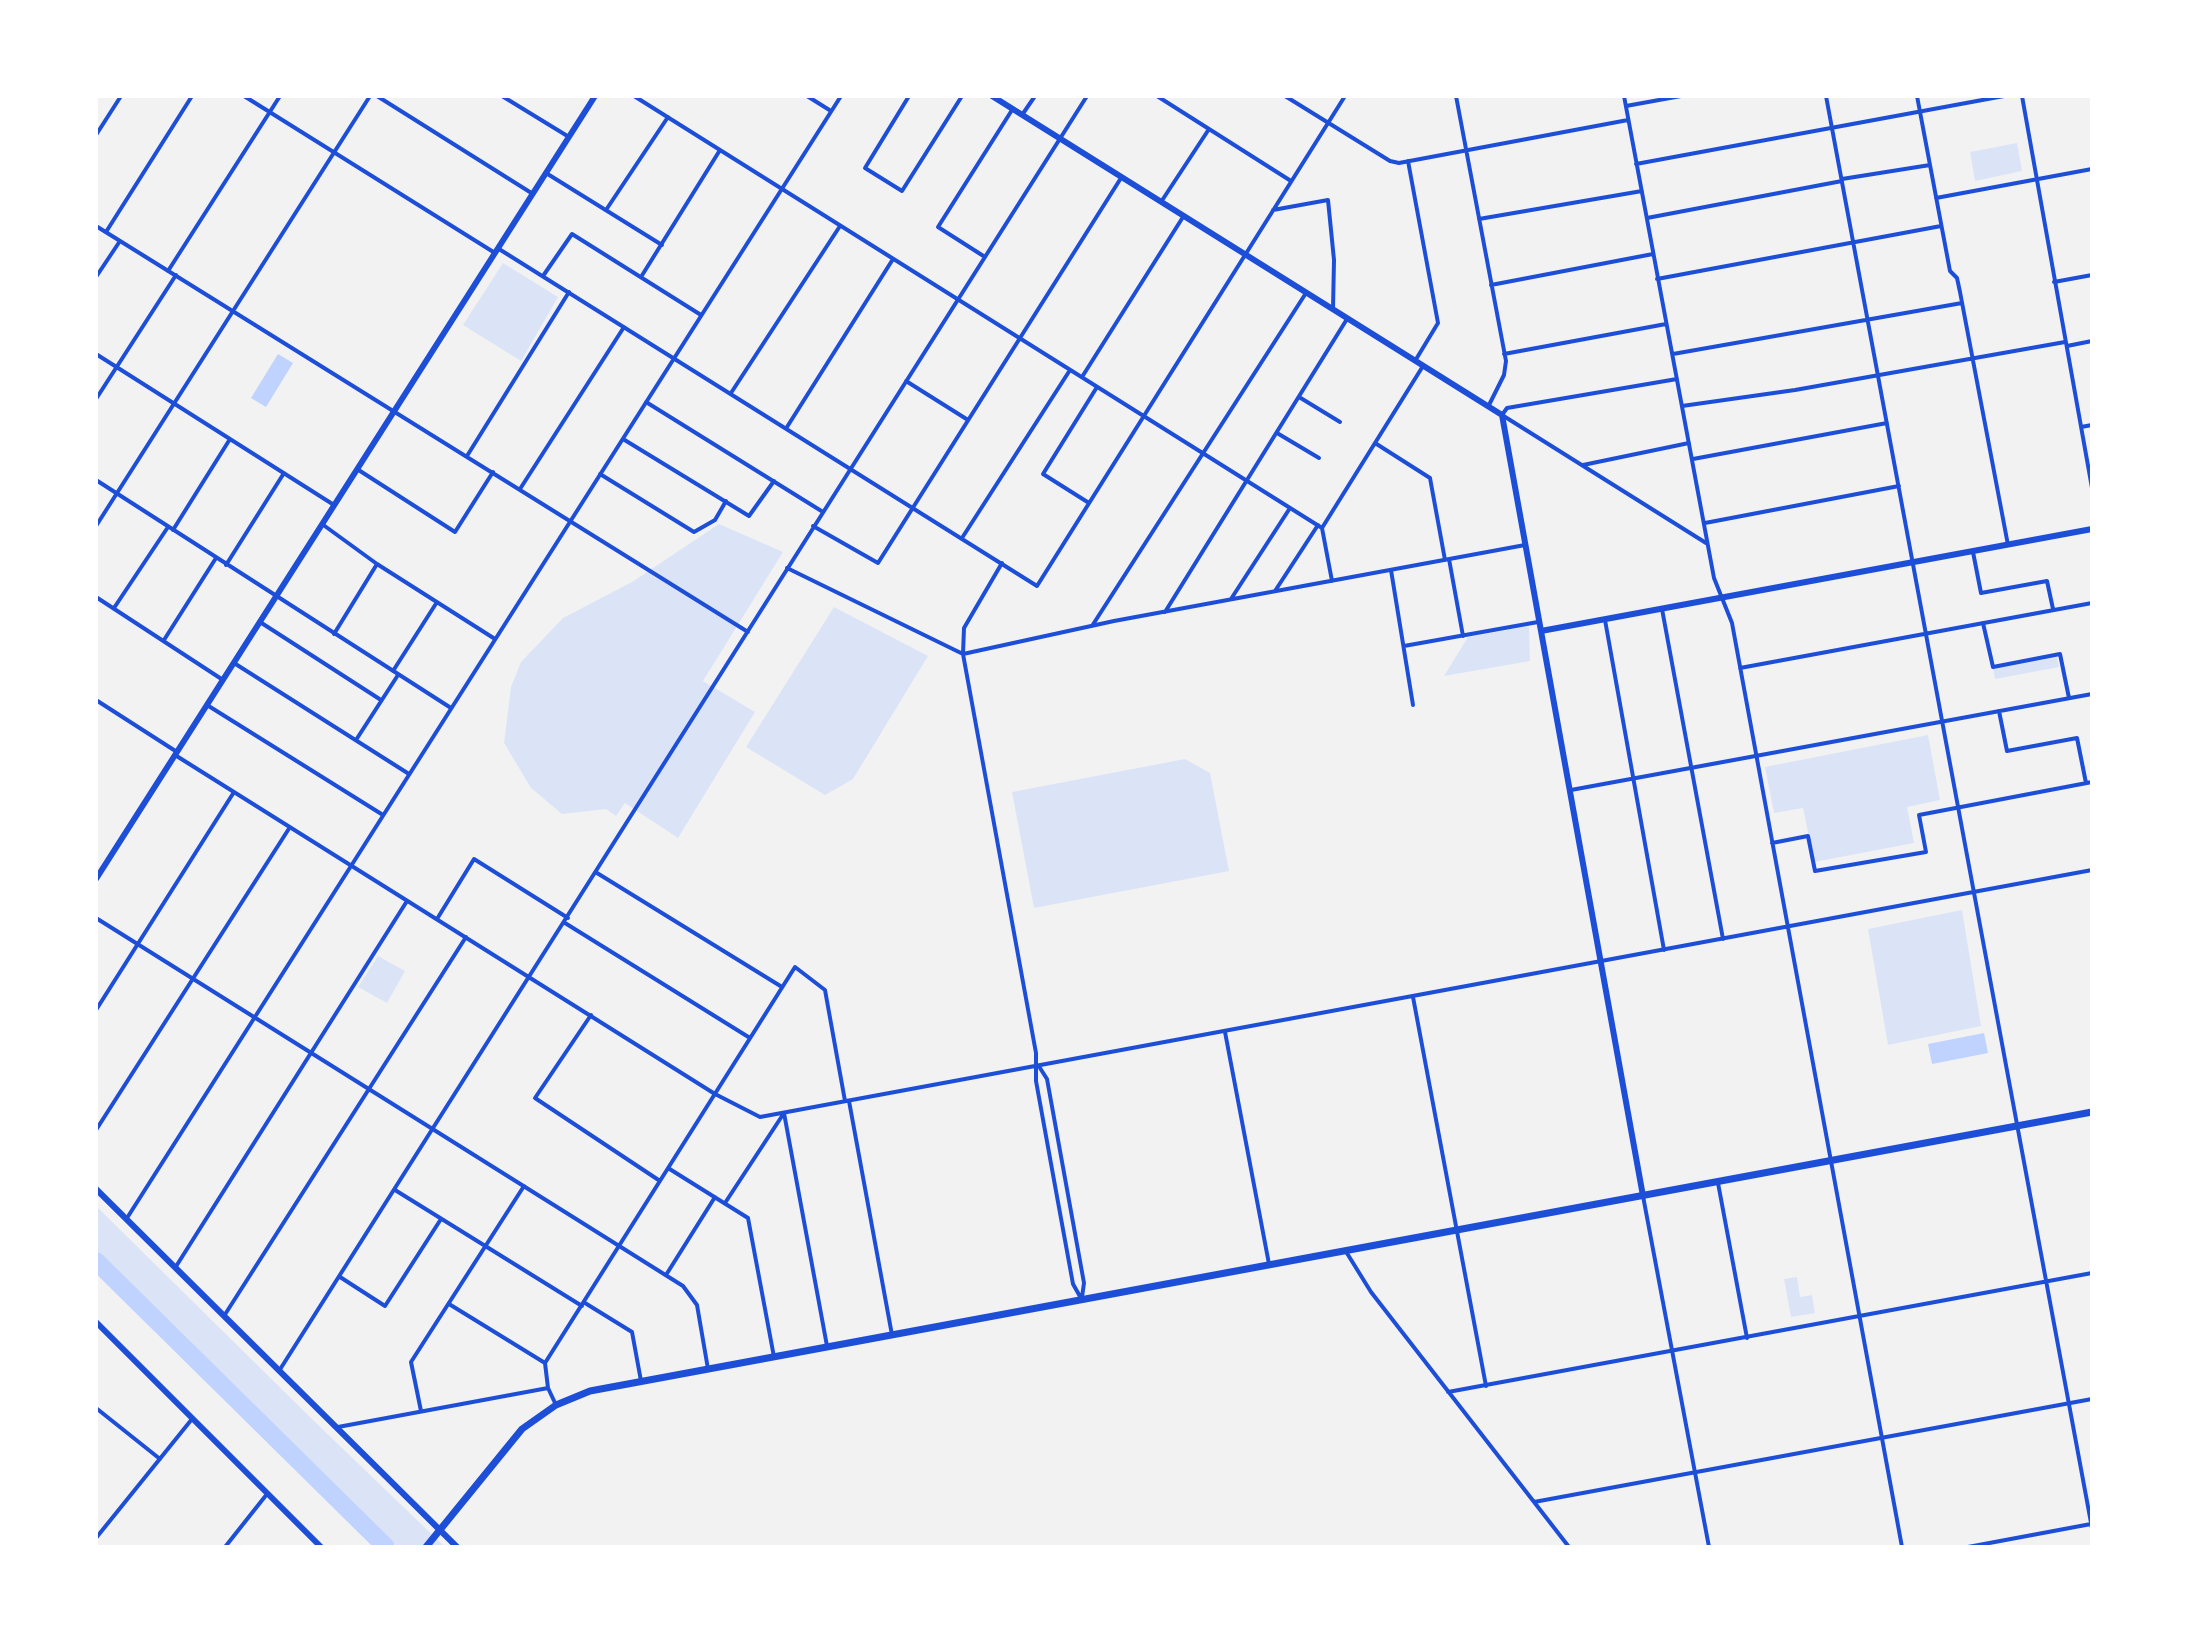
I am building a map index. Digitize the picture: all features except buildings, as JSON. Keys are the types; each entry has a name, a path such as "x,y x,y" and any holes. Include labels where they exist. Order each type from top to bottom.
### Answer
{"main road":[{"path":"426,1547 522,1429 556,1405 590,1391 2092,1112"}],"street":[{"path":"96,135 121,96"},
{"path":"106,232 192,96"},
{"path":"244,96 496,251 569,292 1037,586 1345,96"},
{"path":"168,271 280,96"},
{"path":"96,526 370,96"},
{"path":"377,96 533,194"},
{"path":"502,96 569,137"},
{"path":"96,879 595,96"},
{"path":"634,96 1320,526 1332,581"},
{"path":"807,96 831,111"},
{"path":"126,1220 841,96"},
{"path":"909,96 865,168 902,191 962,96"},
{"path":"992,96 1708,544"},
{"path":"1022,115 1035,96"},
{"path":"279,1371 1087,96"},
{"path":"1157,96 1291,181"},
{"path":"1285,96 1390,161 1408,161 1628,120"},
{"path":"1456,96 1504,354 1504,375 1488,407"},
{"path":"1624,96 1708,544 1732,623 1902,1547"},
{"path":"1626,106 1681,96"},
{"path":"1826,96 2092,1525 1968,1547"},
{"path":"1917,96 1950,271 1957,278 2008,545"},
{"path":"1636,164 2004,96"},
{"path":"2022,96 2092,488"},
{"path":"985,257 938,227 1013,109"},
{"path":"606,210 668,117"},
{"path":"1161,202 1209,129"},
{"path":"641,277 720,150"},
{"path":"1408,161 1438,323 1415,361"},
{"path":"1647,218 1930,165"},
{"path":"1936,198 2092,169"},
{"path":"546,173 662,245"},
{"path":"813,526 878,563 1121,178"},
{"path":"1479,219 1642,191"},
{"path":"1273,210 1328,200 1334,260 1333,310"},
{"path":"1082,377 1184,216"},
{"path":"96,226 748,632"},
{"path":"731,393 840,226"},
{"path":"1657,279 1941,226"},
{"path":"543,276 572,234 701,315"},
{"path":"96,277 120,241"},
{"path":"1491,285 1653,254"},
{"path":"787,427 893,259"},
{"path":"96,399 176,275"},
{"path":"2054,282 2092,275"},
{"path":"467,456 569,292"},
{"path":"1092,626 1306,293"},
{"path":"1672,355 1962,303"},
{"path":"1165,612 1347,319"},
{"path":"1504,354 1666,324"},
{"path":"520,489 624,327"},
{"path":"1682,406 2092,341"},
{"path":"96,354 334,505"},
{"path":"1275,591 1423,366"},
{"path":"962,538 1070,370"},
{"path":"1677,379 1507,408 1502,415 1528,545 1568,790 1709,1547"},
{"path":"906,381 968,420"},
{"path":"1089,503 1043,474 1097,387"},
{"path":"1299,397 1340,422"},
{"path":"646,402 823,512"},
{"path":"1692,459 1887,423"},
{"path":"2081,427 2092,425"},
{"path":"1277,433 1319,458"},
{"path":"114,608 230,439"},
{"path":"623,439 749,516 774,481"},
{"path":"1375,443 1430,478 1463,636"},
{"path":"1583,465 1689,443"},
{"path":"357,469 455,532 493,472"},
{"path":"226,565 284,473"},
{"path":"600,474 694,532 715,520 726,501"},
{"path":"96,480 451,708"},
{"path":"1704,523 1899,486"},
{"path":"1231,599 1290,508"},
{"path":"322,524 377,564 495,639"},
{"path":"1541,631 2092,529"},
{"path":"787,568 963,654 1231,599 1528,545"},
{"path":"1973,551 1981,593 2047,581 2053,609"},
{"path":"164,640 216,558"},
{"path":"1002,563 964,628 963,654 1038,1066 1036,1081 1073,1284 1082,1300"},
{"path":"334,634 377,564"},
{"path":"1391,570 1413,705"},
{"path":"96,597 223,680"},
{"path":"356,740 437,602"},
{"path":"1739,668 2092,603"},
{"path":"1662,609 1723,939"},
{"path":"1605,620 1664,950"},
{"path":"1404,646 1540,621"},
{"path":"260,622 381,700"},
{"path":"1983,623 1993,667 2060,654 2069,698"},
{"path":"234,663 409,774"},
{"path":"1568,790 2092,694"},
{"path":"96,700 234,792 752,1116 784,1113 2092,870"},
{"path":"207,705 383,815"},
{"path":"1772,843 1808,836 1815,871 1926,852 1919,815 2089,783 2077,738 2007,751 1999,711"},
{"path":"96,1010 234,792"},
{"path":"96,1130 290,827"},
{"path":"436,919 474,859 750,1038"},
{"path":"597,873 782,987"},
{"path":"175,1268 407,901"},
{"path":"96,918 666,1275 693,1295 708,1369"},
{"path":"224,1316 466,937"},
{"path":"556,1405 548,1388 545,1363 795,967 825,990 892,1335"},
{"path":"1413,997 1486,1386"},
{"path":"591,1015 535,1098 660,1181"},
{"path":"1225,1032 1269,1264"},
{"path":"1038,1066 1047,1079 1084,1283 1082,1300"},
{"path":"725,1203 784,1113"},
{"path":"784,1113 828,1347"},
{"path":"668,1168 748,1218 774,1357"},
{"path":"1717,1182 1747,1338"},
{"path":"421,1411 411,1362 524,1186"},
{"path":"96,1189 457,1547"},
{"path":"395,1190 632,1332 641,1381"},
{"path":"666,1275 715,1197"},
{"path":"339,1277 385,1306 441,1219"},
{"path":"1345,1250 1358,1274 1569,1547"},
{"path":"1448,1392 2092,1273"},
{"path":"449,1304 545,1363"},
{"path":"96,1322 317,1546"},
{"path":"335,1428 548,1388"},
{"path":"1534,1502 2092,1399"},
{"path":"96,1408 160,1459"},
{"path":"96,1538 192,1419"},
{"path":"225,1547 267,1494"}],"shaded area":[{"path":"2017,143 2022,171 1975,181 1970,152"},
{"path":"503,263 558,297 521,361 463,325"},
{"path":"719,524 783,552 703,681 755,712 678,838 625,803 616,816 606,809 562,814 531,788 504,743 511,687 521,662 563,618 632,582"},
{"path":"834,607 928,656 853,779 825,795 746,747"},
{"path":"1529,626 1530,661 1444,676 1468,637"},
{"path":"2057,657 2059,667 1995,679 1993,669"},
{"path":"1928,735 1940,800 1907,807 1914,843 1814,862 1803,808 1774,813 1765,767"},
{"path":"1185,759 1210,773 1229,871 1034,908 1012,792"},
{"path":"1962,910 1981,1026 1888,1045 1868,929"},
{"path":"378,956 405,971 387,1003 358,987"},
{"path":"96,1206 445,1547 398,1547 96,1254"},
{"path":"1797,1277 1800,1297 1812,1295 1815,1313 1791,1317 1784,1279"}],"water":[{"path":"278,354 293,363 266,407 251,398"},
{"path":"1984,1033 1988,1053 1932,1064 1928,1044"}],"waterway":[{"path":"96,1261 386,1547"}]}
